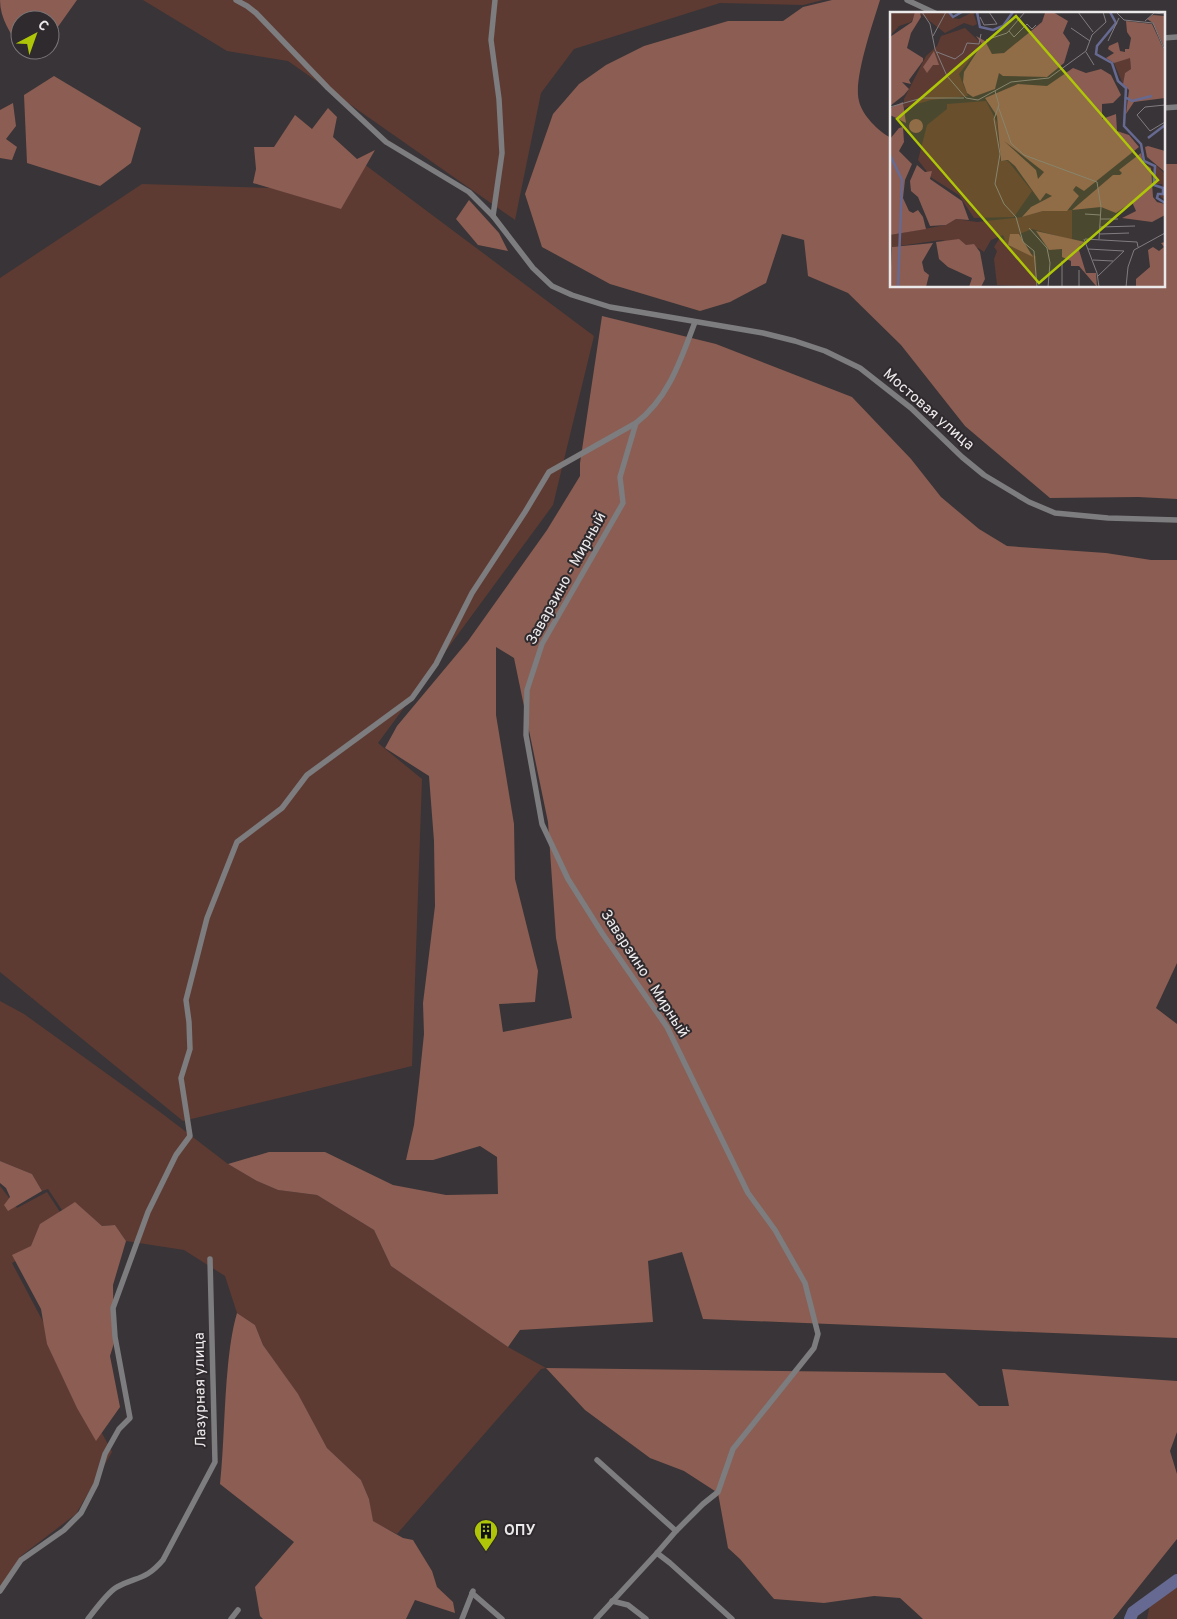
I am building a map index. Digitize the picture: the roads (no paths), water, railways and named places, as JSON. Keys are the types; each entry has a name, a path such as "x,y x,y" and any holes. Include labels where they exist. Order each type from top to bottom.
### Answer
{"street":[{"name":"Мостовая улица","path":"236,0 256,14 328,88 386,142 469,192 493,216 533,268 552,286 572,295 610,307 763,333 796,341 824,351 860,368 911,408 962,457 984,475 1029,502 1055,513 1108,518 1177,520"},
{"path":"493,216 502,153 499,99 491,40 495,0"},
{"path":"907,0 933,12"},
{"path":"1164,38 1177,37"},
{"path":"1164,108 1177,107"},
{"path":"0,1591 21,1560 64,1530 81,1513 96,1484 105,1454 119,1429 130,1418 115,1337 113,1308 148,1212 176,1155 190,1136 181,1078 190,1049 186,1000 207,918 237,842 282,808 307,775 412,698 436,664 472,593 549,472 636,423 650,411 674,377 695,322"},
{"name":"Заварзино - Мирный","path":"596,1619 676,1531 718,1492 734,1449 814,1348 818,1334 816,1319 805,1283 775,1230 748,1193 666,1027 568,879 542,824 526,735 527,690 542,644 623,503 620,477 636,423"},
{"name":"Лазурная улица","path":"88,1619 115,1588 145,1577 155,1570 163,1560 215,1462 210,1258"},
{"path":"596,1460 676,1531"},
{"path":"658,1553 732,1619"},
{"path":"462,1619 472,1592 502,1619"},
{"path":"612,1602 628,1605 646,1619"},
{"path":"230,1619 238,1610"}],"waterway":[{"path":"1130,1619 1133,1612 1177,1580"}],"place":[{"name":"ОПУ","path":"486,1552"}]}
